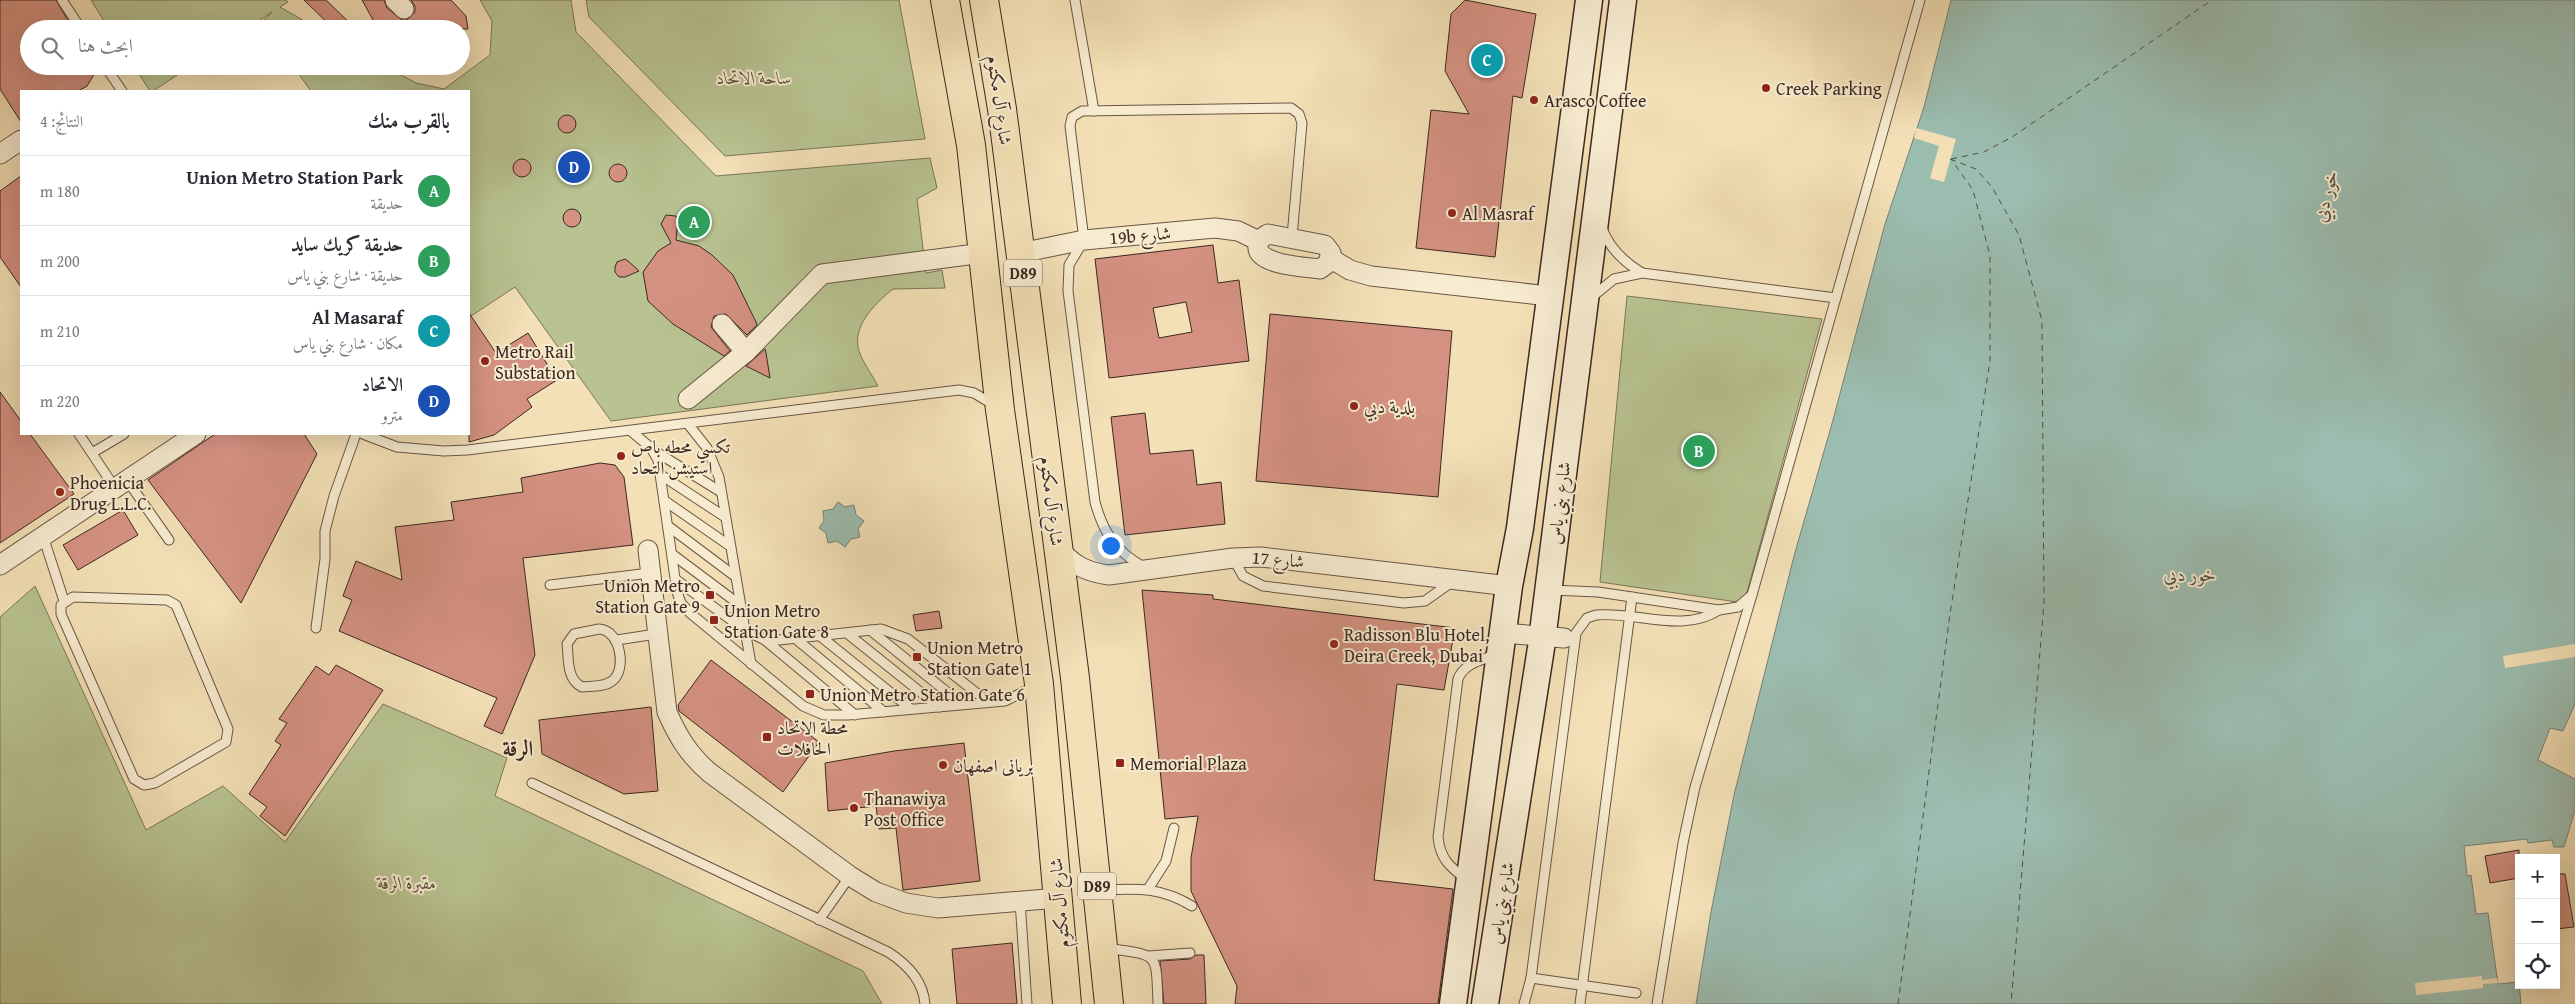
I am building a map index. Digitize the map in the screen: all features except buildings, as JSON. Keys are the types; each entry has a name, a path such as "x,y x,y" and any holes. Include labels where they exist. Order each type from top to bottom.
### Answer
{"main road":[{"name":"شارع آل مكتوم","path":"945,0 971,145 1000,410 1040,684 1067,1004"},
{"name":"شارع آل مكتوم","path":"984,0 1002,109 1075,678 1109,1004"},
{"name":"شارع بني ياس","path":"1509,586 1520,528 1589,0"},
{"name":"شارع بني ياس","path":"1453,1004 1470,882 1528,639 1548,590 1623,0"},
{"path":"1545,336 1552,360 1552,385 1528,562 1534,580 1548,590"},
{"path":"1509,586 1522,590 1530,596 1532,606 1528,639"},
{"name":"شارع بني ياس","path":"1485,1004 1498,925 1496,878 1528,639"},
{"path":"1040,684 1075,678"},
{"path":"1059,898 1077,951 1084,1004"}],"street":[{"path":"0,154 20,141"},
{"name":"19b شارع","path":"1020,253 1084,240 1215,228 1238,231 1260,241"},
{"path":"1268,234 1292,237 1325,245 1331,253 1328,264 1320,269 1266,260 1258,252 1260,241 1268,234"},
{"path":"688,399 746,352 822,274 983,253"},
{"path":"1330,258 1350,270 1371,276 1549,296"},
{"path":"722,324 746,352"},
{"path":"0,565 194,435"},
{"name":"شارع 17","path":"1058,547 1073,563 1093,573 1109,575 1147,568 1233,558 1276,558 1509,586"},
{"path":"648,550 656,634 667,712 677,736 691,756 710,773 850,876 876,892 906,903 938,908 1059,898"}],"lane":[{"path":"62,0 75,20"},
{"path":"1075,0 1094,111"},
{"path":"1657,1004 1688,815 1920,0"},
{"path":"111,75 121,90"},
{"path":"1147,568 1118,549 1100,519 1095,502 1067,278 1073,256 1084,240 1070,121 1078,112 1094,111 1291,108 1295,110 1302,123 1292,237"},
{"path":"1597,207 1604,234 1611,246 1625,261 1642,273"},
{"path":"1584,309 1592,297 1614,279 1642,273 1836,298"},
{"path":"365,435 396,448 444,451 631,431 959,390 981,396 1000,410"},
{"path":"688,424 708,448 714,462 751,664"},
{"path":"631,431 651,448 721,492"},
{"path":"81,435 92,454 121,484 169,540"},
{"path":"92,454 122,435"},
{"path":"316,628 325,531 334,496 356,435"},
{"path":"651,448 658,460 662,475 678,598 684,608 802,706 813,711 836,716 855,715 1005,701 1040,684"},
{"path":"662,475 725,517"},
{"path":"665,501 730,546"},
{"path":"668,526 736,577"},
{"path":"43,536 64,601 61,614 134,779 144,785 155,783 226,742 228,729 173,603 167,600 73,597 64,601"},
{"path":"672,554 740,605"},
{"path":"1233,558 1243,576 1263,586 1404,603 1425,601 1455,580"},
{"path":"550,585 650,573"},
{"path":"675,579 745,630 765,640 855,715"},
{"path":"1548,590 1581,590 1719,610 1738,607 1752,595"},
{"path":"1580,1004 1632,597"},
{"path":"1684,622 1685,605"},
{"path":"1524,1004 1531,978 1576,633 1587,618 1596,615 1630,616 1684,622 1702,619 1719,610"},
{"path":"605,629 610,631 617,640 620,670 616,678 605,684 582,686 577,684 570,674 567,644 571,636 605,629"},
{"path":"765,640 796,639 881,629 908,639 988,702"},
{"path":"870,630 962,704"},
{"path":"617,640 656,634"},
{"path":"848,634 938,707"},
{"path":"820,636 911,709"},
{"path":"796,639 884,712"},
{"path":"1470,882 1444,860 1439,849 1438,837 1458,679 1460,673 1469,665 1528,639"},
{"path":"532,783 904,962 917,977 925,1004"},
{"path":"1148,889 1166,861 1174,828"},
{"path":"819,920 850,876"},
{"path":"1097,890 1148,889 1171,895 1192,906"},
{"path":"1020,901 1027,1004"},
{"path":"1104,948 1147,954 1149,956 1156,964 1158,1004"},
{"path":"1149,956 1190,954"},
{"path":"1531,978 1636,993"}],"green space":[{"path":"91,0 286,0 288,2 280,7 302,20 264,20 272,12 260,20 103,20"},
{"path":"480,0 571,0 576,32 716,176 930,158 937,188 917,199 926,273 942,270 945,288 893,289 868,314 860,330 858,347 878,386 611,421 515,287 471,316 470,90 310,90 299,75 401,75 416,83 444,89 463,75 470,75 470,70 490,55 492,21"},
{"name":"ساحة الاتحاد","path":"586,0 899,0 925,139 725,156 589,17"},
{"path":"140,75 177,75 155,90 149,90"},
{"path":"1627,296 1822,319 1744,603 1600,582"},
{"name":"مقبرة الرقة","path":"35,586 146,830 223,786 285,842 383,704 507,758 495,796 863,971 882,1004 0,1004 0,617"}],"water":[{"name":"خور دبي","path":"1951,0 2575,0 2575,704 2563,731 2550,728 2538,760 2575,779 2575,810 2564,847 2554,847 2552,840 2528,843 2527,839 2464,846 2467,876 2471,875 2476,914 2488,913 2498,984 2515,982 2515,989 2520,989 2521,1004 1696,1004 1711,912 1734,795 1794,556 1833,420 1885,224 1924,107"},
{"path":"838,502 845,507 854,505 856,515 864,521 858,529 860,537 851,539 845,547 837,541 828,543 826,533 819,528 824,521 823,511 833,509"}],"pier":[{"path":"1916,128 1956,139 1944,182 1930,178 1939,146 1914,138"},
{"path":"2575,644 2575,657 2505,668 2503,656"},
{"path":"2482,976 2482,980 2497,978 2498,983 2483,984 2483,988 2416,995 2415,983"}],"ferry route":[{"path":"1951,159 1984,152 2012,137 2212,0"},
{"path":"1950,159 1976,169 1992,187 2019,235 2042,321 2044,603 2011,1004"},
{"path":"1898,1004 1950,614 1990,361 1990,256 1973,190 1951,159"}],"place":[{"name":"Al Masaraf","path":"1487,60"},
{"name":"Creek Parking","path":"1766,88"},
{"name":"Arasco Coffee","path":"1534,100"},
{"name":"الاتحاد","path":"574,167"},
{"name":"Al Masraf","path":"1452,213"},
{"name":"Union Metro Station Park","path":"694,222"},
{"name":"Metro Rail Substation","path":"485,361"},
{"name":"بلدية دبي","path":"1354,406"},
{"name":"حديقة كريك سايد","path":"1699,451"},
{"name":"تكسي محطه باص استيشن التحاد","path":"621,456"},
{"name":"Phoenicia Drug L.L.C.","path":"60,492"},
{"name":"Union Metro Station Gate 9","path":"710,595"},
{"name":"Union Metro Station Gate 8","path":"714,620"},
{"name":"Radisson Blu Hotel, Deira Creek, Dubai","path":"1334,644"},
{"name":"Union Metro Station Gate 1","path":"917,657"},
{"name":"Union Metro Station Gate 6","path":"810,694"},
{"name":"محطة الاتحاد الحافلات","path":"767,737"},
{"name":"Memorial Plaza","path":"1120,763"},
{"name":"بریانی اصفهان","path":"943,765"},
{"name":"Thanawiya Post Office","path":"854,808"}],"district":[{"name":"الرقة","path":"518,748"}]}
